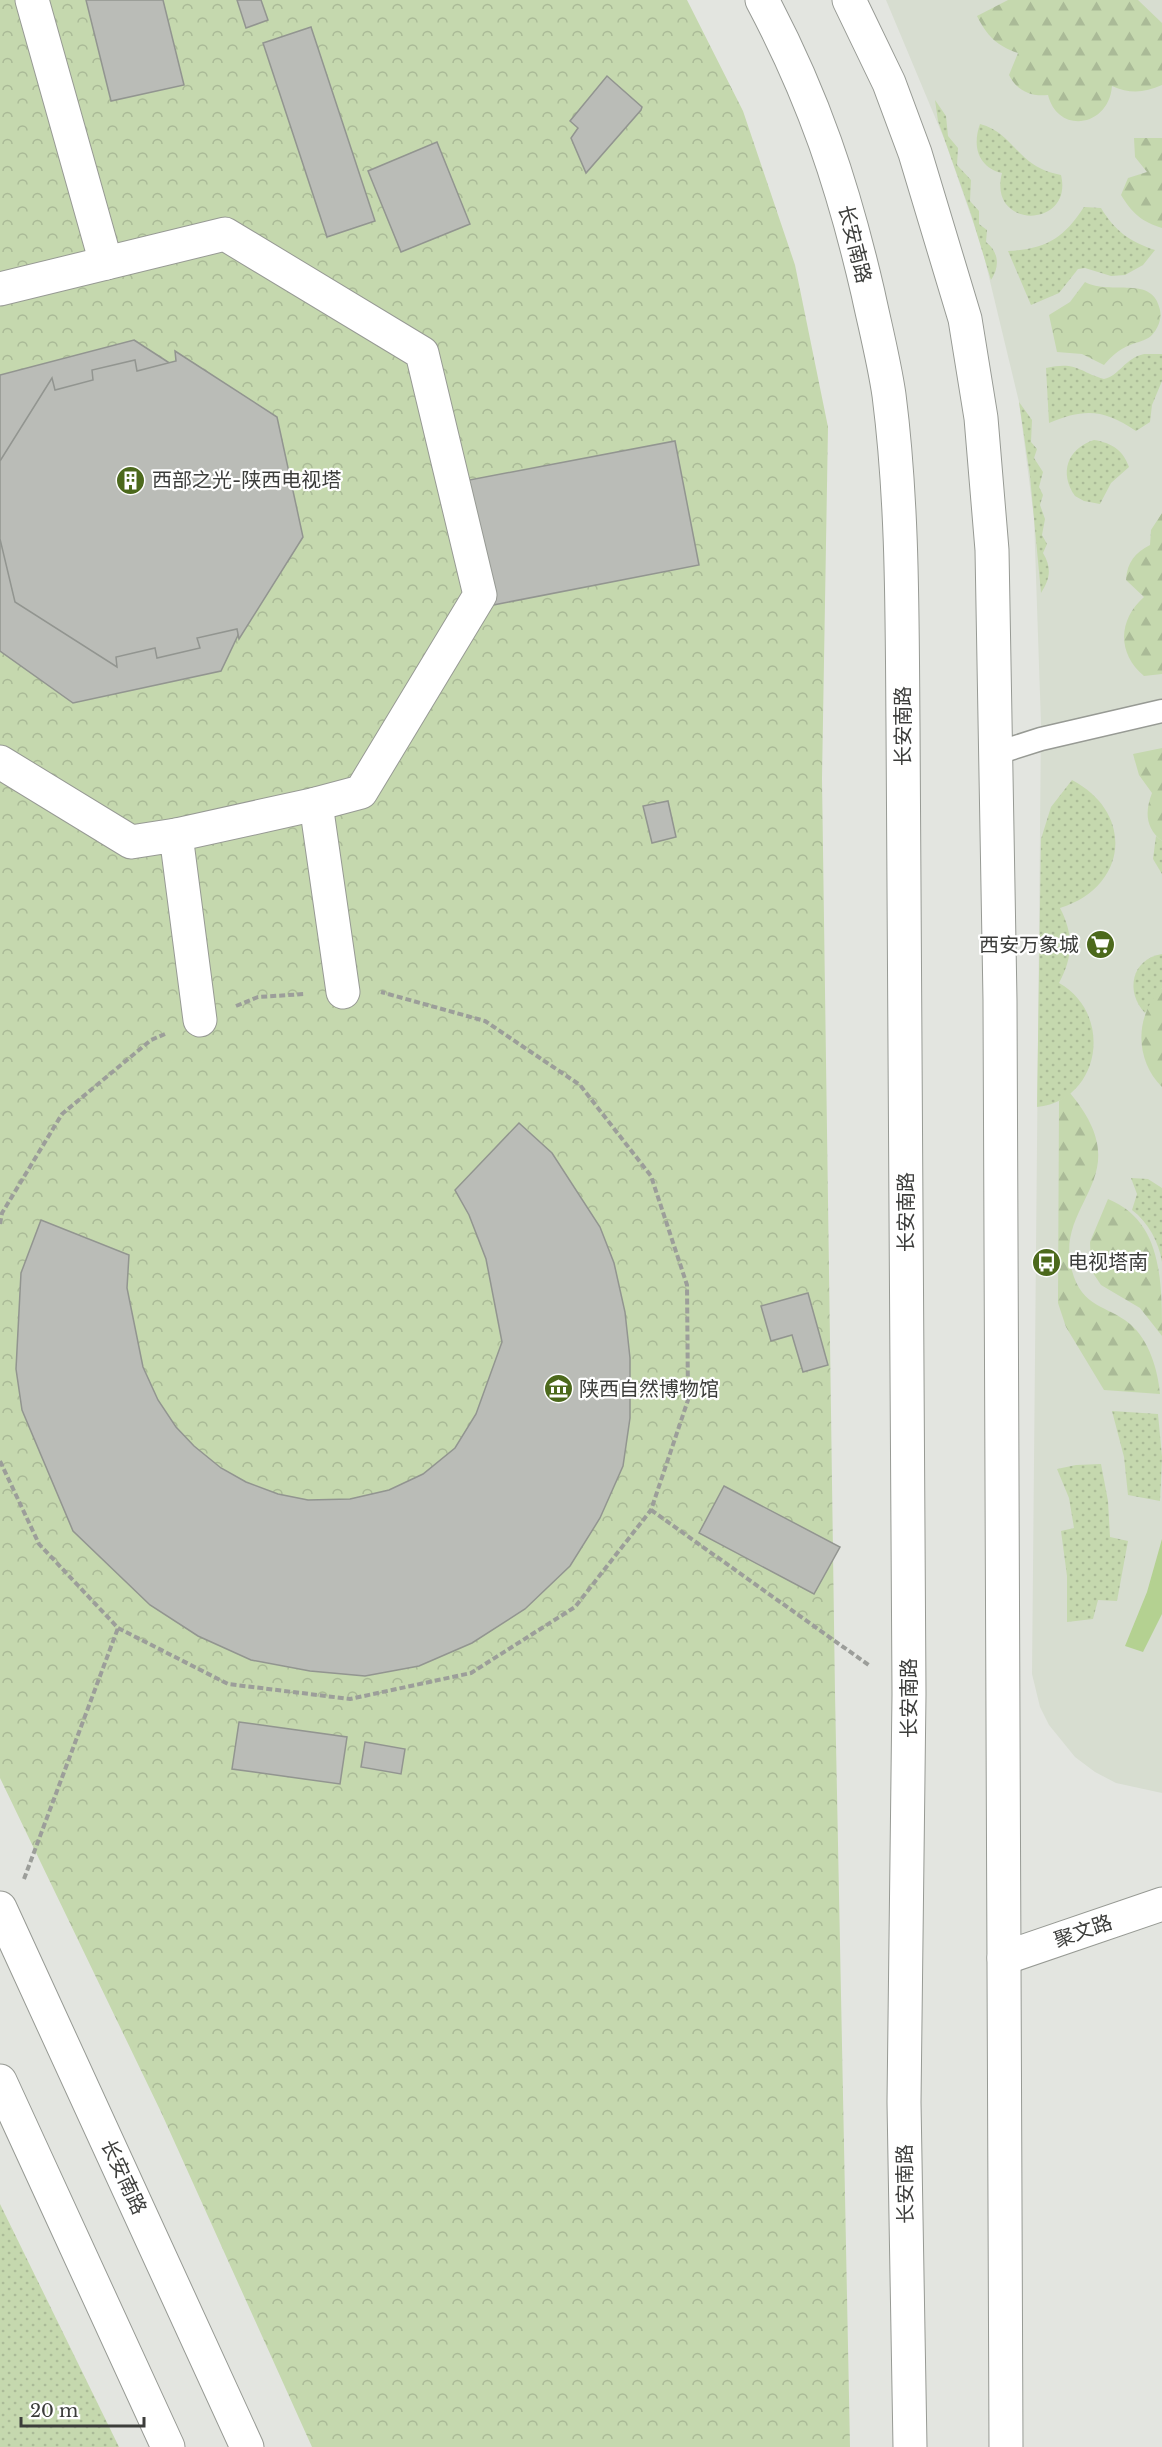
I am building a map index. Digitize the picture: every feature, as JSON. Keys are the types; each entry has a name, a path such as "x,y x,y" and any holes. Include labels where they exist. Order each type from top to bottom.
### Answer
{"main road":[{"path":"32,0 106,263"},
{"name":"长安南路","path":"762,0 795,62 837,176 858,252 889,394 902,592 909,1694 904,2102 910,2447"},
{"path":"849,0 889,83 915,153 965,319 981,418 992,550 1000,1000 1006,2447"},
{"path":"0,289 225,234 422,353 480,596 361,792 176,835 130,843 0,762"},
{"path":"316,804 343,992"},
{"path":"176,835 200,1020"},
{"name":"聚文路","path":"1004,1958 1162,1904"},
{"name":"长安南路","path":"5,1919 247,2447"},
{"path":"0,2081 168,2447"}],"lane":[{"path":"994,754 1041,739 1162,711"}],"path":[{"path":"0,1224 2,1213 62,1114 150,1040 258,997 373,990 485,1021 580,1085 651,1176 687,1285 688,1377 688,1400 651,1510 575,1607 471,1673 350,1700 228,1684 118,1628 39,1544 0,1461"},
{"path":"651,1510 909,1694"},
{"path":"5,1919 20,1890 118,1628"}],"shaded area":[{"name":"西安万象城","path":"886,0 1162,0 1162,1793 1116,1783 1095,1772 1075,1757 1049,1725 1040,1707 1032,1674 1041,724 1034,518 1019,402 982,248 945,141"},
{"path":"1162,1539 1162,1614 1143,1652 1125,1646 1147,1592"}],"green space":[{"path":"0,0 687,0 743,111 795,265 828,427 822,779 835,1693 850,2447 312,2447 161,2112 0,1778"},
{"path":"1008,0 1138,0 1162,23 1162,85 1149,90 1137,91 1112,86 1109,100 1093,117 1083,121 1072,121 1062,116 1053,108 1048,95 1030,94 1020,89 1012,81 1009,75 1018,53 993,39 977,16"},
{"path":"935,100 946,116 948,136 958,148 957,165 971,180 970,201 979,211 979,224 987,230 986,242 996,255 996,270 991,280 971,214 938,121"},
{"path":"980,124 992,128 1034,165 1061,175 1062,193 1055,205 1044,213 1031,216 1018,213 1007,205 1001,192 1002,173 982,161 977,148"},
{"path":"1134,138 1162,138 1162,228 1138,216 1121,195 1128,178 1147,172 1135,157"},
{"path":"1084,207 1101,208 1124,235 1155,250 1143,265 1125,275 1111,276 1085,268 1078,269 1059,293 1031,305 1008,251 1033,248 1052,240 1069,227"},
{"path":"1085,282 1095,286 1140,289 1149,292 1156,299 1160,310 1160,320 1156,330 1149,338 1119,351 1104,365 1082,354 1057,352 1049,315 1070,302"},
{"path":"1144,354 1162,354 1162,381 1152,405 1150,422 1136,431 1114,418 1083,413 1049,423 1046,368 1065,366 1077,368 1104,379 1132,359"},
{"path":"1019,402 1032,420 1031,442 1037,449 1034,458 1043,472 1039,487 1043,495 1040,505 1045,519 1042,535 1047,544 1043,553 1049,573 1041,593 1030,476"},
{"path":"1094,440 1116,448 1124,456 1129,467 1111,483 1100,504 1084,501 1075,496 1067,479 1068,463 1072,456 1077,449"},
{"path":"1162,513 1162,674 1144,676 1129,657 1124,636 1129,616 1144,597 1126,580 1128,568 1133,559 1150,545 1151,530"},
{"path":"1162,748 1162,841 1152,831 1148,819 1148,806 1152,793 1139,775 1133,754"},
{"path":"1072,780 1092,794 1106,811 1114,829 1115,848 1110,867 1099,884 1083,898 1060,908 1068,927 1070,946 1067,964 1059,983 1076,997 1088,1014 1093,1034 1093,1054 1087,1073 1075,1089 1059,1101 1037,1107 1041,839 1051,807"},
{"path":"1156,836 1162,841 1162,874 1153,859"},
{"path":"1162,954 1162,988 1145,1013 1135,996 1134,978 1143,962"},
{"path":"1162,988 1162,1087 1147,1064 1141,1038 1146,1011"},
{"path":"1070,1093 1090,1122 1098,1146 1097,1167 1074,1223 1070,1244 1071,1267 1075,1281 1081,1291 1095,1304 1121,1318 1137,1331 1155,1366 1160,1394 1104,1390 1066,1327 1058,1303 1059,1101"},
{"path":"1131,1178 1148,1179 1162,1188 1162,1262 1152,1233 1132,1210 1137,1194"},
{"path":"1108,1199 1126,1209 1149,1237 1159,1274 1162,1336 1140,1308 1101,1285 1091,1270 1090,1242"},
{"path":"1112,1411 1158,1414 1162,1457 1160,1501 1128,1495 1124,1457"},
{"path":"1101,1464 1108,1501 1110,1537 1128,1541 1117,1601 1098,1600 1093,1619 1067,1622 1067,1576 1061,1531 1074,1528 1069,1498 1057,1469 1076,1465"},
{"path":"0,2204 119,2447 0,2447"}],"building":[{"path":"86,0 163,0 184,85 111,101"},
{"path":"237,0 261,0 268,20 246,28"},
{"path":"311,27 375,221 327,237 263,43"},
{"path":"607,76 642,107 586,173 571,138 578,128 570,121"},
{"path":"437,142 470,224 401,252 368,171"},
{"name":"西部之光-陕西电视塔","path":"134,340 245,412 279,549 221,671 73,703 0,651 0,375"},
{"name":"西部之光-陕西电视塔","path":"175,351 277,417 303,537 239,639 237,629 197,638 200,648 157,658 155,648 116,657 117,667 15,602 0,539 0,461 52,378 55,390 93,380 92,370 135,360 137,371 176,361"},
{"path":"675,441 699,565 488,606 464,481"},
{"path":"668,801 676,837 652,843 643,806"},
{"name":"陕西自然博物馆","path":"519,1123 552,1153 600,1227 614,1263 625,1312 630,1358 630,1418 623,1466 600,1518 570,1566 525,1609 472,1643 419,1666 365,1676 310,1671 251,1660 198,1636 150,1605 73,1531 22,1410 16,1369 21,1273 41,1220 129,1255 127,1288 143,1367 158,1400 176,1427 194,1446 221,1468 246,1482 278,1494 308,1500 350,1499 389,1490 423,1474 455,1448 476,1414 502,1342 486,1259 469,1215 455,1190"},
{"path":"808,1293 828,1365 803,1372 792,1335 771,1341 761,1306"},
{"path":"724,1486 840,1547 814,1594 699,1533"},
{"path":"239,1722 347,1737 340,1784 232,1769"},
{"path":"365,1742 405,1749 401,1774 361,1767"}],"place":[{"name":"西部之光-陕西电视塔","path":"131,480"},
{"name":"西安万象城","path":"1100,945"},
{"name":"电视塔南","path":"1047,1262"},
{"name":"陕西自然博物馆","path":"558,1389"}]}
